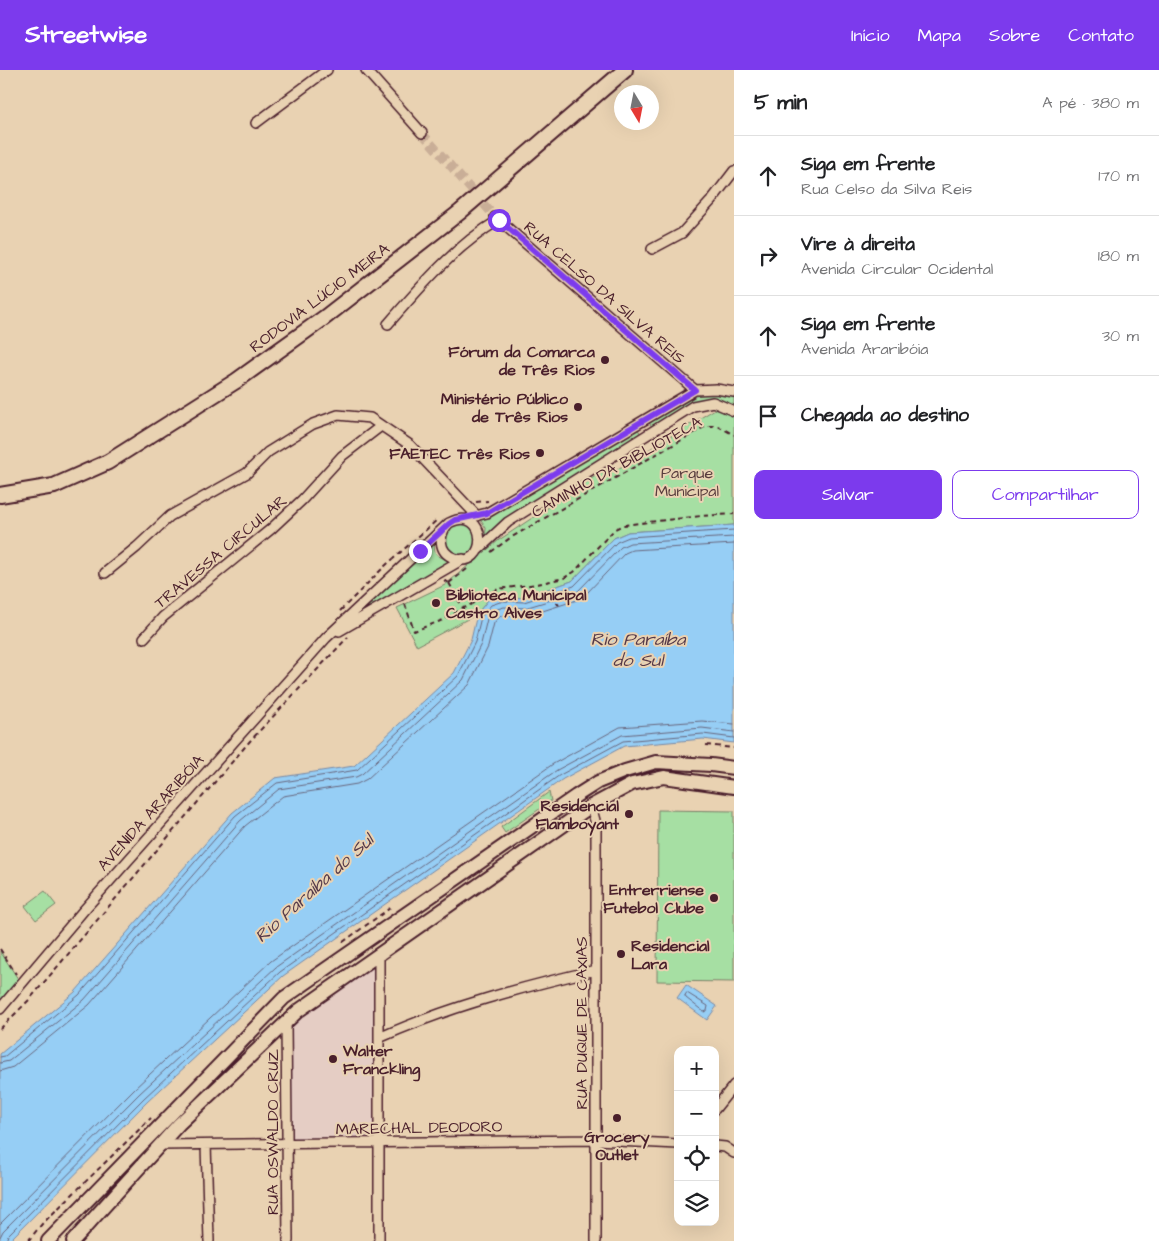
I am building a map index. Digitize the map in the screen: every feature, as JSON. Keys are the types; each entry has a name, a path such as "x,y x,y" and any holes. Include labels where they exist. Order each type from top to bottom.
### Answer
{"highway":[{"name":"RODOVIA LÚCIO MEIRA","path":"0,495 54,486 108,462 236,381 324,318 452,218 625,70"}],"main road":[{"path":"48,1241 284,998 576,796 598,782 625,771 656,762 711,764 734,768"},
{"path":"73,1241 179,1124 298,1011 591,806 632,784 664,778 734,787"}],"street":[{"path":"256,123 327,70"},
{"path":"366,70 422,133"},
{"path":"652,249 682,233 711,201 734,171"},
{"name":"RUA CELSO DA SILVA REIS","path":"388,324 411,298 461,249 497,218 695,390"},
{"path":"734,392 716,389 695,390 487,513 452,522 442,532 442,547 448,555 458,559 474,554 508,522 693,406 713,402 734,412"},
{"path":"105,573 137,547 170,516 247,473 268,452 313,424 338,415 370,418 410,445 477,516"},
{"path":"641,422 649,434"},
{"name":"TRAVESSA CIRCULAR","path":"144,638 163,617 271,529 302,500 342,456 381,426"},
{"path":"452,522 468,521 478,530 481,542 474,554"},
{"name":"AVENIDA ARARIBÓIA","path":"0,1009 83,911 326,638 452,522"},
{"name":"AVENIDA ARARIBÓIA","path":"326,638 463,559"},
{"name":"RUA DUQUE DE CAXIAS","path":"591,806 596,824 596,1241"},
{"path":"378,956 379,1241"},
{"path":"379,1038 473,1002 596,970"},
{"name":"RUA OSWALDO CRUZ","path":"286,1022 288,1241"},
{"path":"719,1104 734,1085"},
{"name":"MARECHAL DEODORO","path":"161,1145 596,1140 674,1144"},
{"path":"206,1144 209,1241"},
{"path":"719,1146 726,1147 734,1153"}],"path":[{"name":"CAMINHO DA BIBLIOTECA","path":"510,538 706,426 718,426 734,435"},
{"path":"412,600 404,604 414,631 443,620 498,589 564,578 574,572 615,529 623,525 734,514"},
{"path":"438,586 446,581 449,583 463,608"},
{"path":"543,591 559,605"},
{"path":"0,1029 30,1000 250,741 352,634"},
{"path":"706,745 734,748"},
{"path":"342,942 390,908"},
{"path":"0,949 17,976"}],"shaded area":[{"name":"Walter Franckling","path":"376,962 376,1141 290,1141 290,1024"}],"green space":[{"path":"708,393 734,394 734,410 703,402 654,430 648,421 696,395"},
{"name":"Parque Municipal","path":"715,409 729,413 734,418 734,525 628,532 614,538 572,581 522,598 503,596 488,600 477,614 417,646 397,608 445,585 499,540 612,465 616,470"},
{"path":"636,426 642,436 485,540 486,528 481,521 472,518"},
{"path":"464,523 474,529 477,544 468,553 460,556 452,553 444,543 449,527"},
{"path":"435,538 434,548 436,554 452,561 353,619"},
{"path":"549,792 551,801 505,833 501,827"},
{"path":"658,810 734,811 734,982 657,981"},
{"path":"45,891 56,905 36,920 25,906"},
{"path":"0,951 20,982 0,1003"}],"water":[{"name":"Rio Paraíba do Sul","path":"734,525 734,743 703,739 624,746 563,779 283,976 147,1102 9,1241 0,1241 0,1054 75,992 232,813 275,778 354,766 454,673 471,640 477,614 488,600 503,596 522,598 572,581 614,538 628,532"},
{"path":"686,985 717,1006 707,1020 677,998"}],"tunnel":[{"path":"422,133 495,217"}],"place":[{"name":"Fórum da Comarca de Três Rios","path":"605,360"},
{"name":"Ministério Público de Três Rios","path":"578,407"},
{"name":"FAETEC Três Rios","path":"540,453"},
{"name":"Biblioteca Municipal Castro Alves","path":"436,603"},
{"name":"Residencial Flamboyant","path":"629,814"},
{"name":"Entrerriense Futebol Clube","path":"714,898"},
{"name":"Residencial Lara","path":"621,954"},
{"name":"Walter Franckling","path":"333,1059"},
{"name":"Grocery Outlet","path":"617,1118"}],"route":[{"path":"420,551 438,533 455,520 487,513 695,390 499,220"}]}
